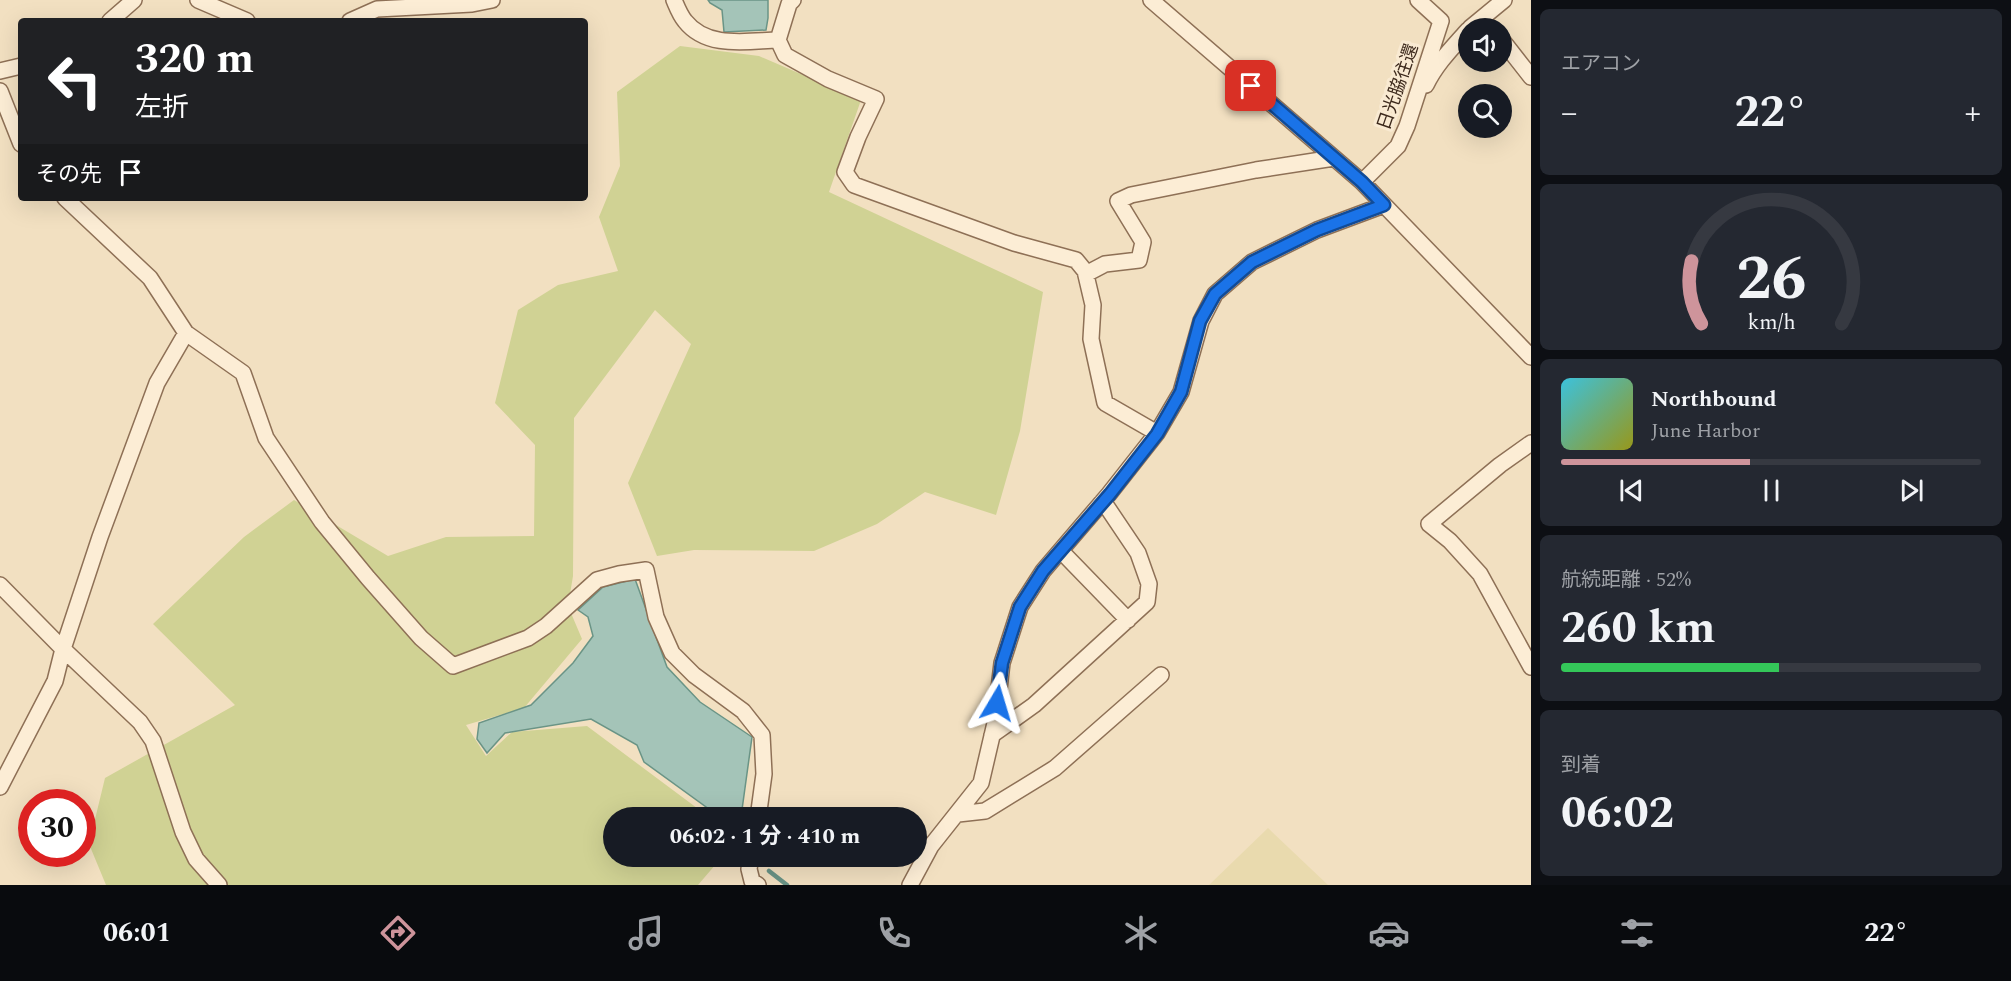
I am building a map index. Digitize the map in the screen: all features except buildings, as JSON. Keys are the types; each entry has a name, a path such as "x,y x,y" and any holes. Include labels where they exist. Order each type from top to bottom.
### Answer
{"street":[{"path":"113,18 134,0"},
{"path":"198,0 240,18"},
{"path":"357,18 377,9 472,4 492,0"},
{"path":"674,0 685,21 700,36 720,41 778,40"},
{"path":"793,0 789,4 778,40 785,55 828,78 876,99 845,172 854,185 1014,243 1076,260 1085,270 1093,305 1091,339 1105,403 1157,434"},
{"path":"1151,0 1362,182 1530,354"},
{"name":"日光脇往還","path":"1362,182 1398,146 1407,126 1441,21 1418,0"},
{"path":"1491,18 1504,0"},
{"path":"1407,126 1430,76 1458,42"},
{"path":"1512,52 1531,76"},
{"path":"1,66 18,66"},
{"path":"0,91 18,136"},
{"path":"1086,274 1105,264 1139,260 1143,242 1118,201 1131,195 1245,172 1334,158"},
{"path":"68,201 150,278 186,333 243,373 266,438 322,522 421,638 453,666 528,638 546,626 597,580 646,570 656,617 672,653 694,675 743,711 762,735 764,774 760,807"},
{"path":"910,885 931,846 981,783 992,735 1002,663 1020,607 1043,571 1104,501 1157,434 1181,392 1200,321 1215,294 1252,262 1317,230 1384,205"},
{"path":"0,787 55,681 63,649 100,537 157,383 186,333"},
{"path":"1531,443 1500,465 1429,524 1450,541 1480,574 1531,667"},
{"path":"992,735 1034,705 1148,602 1149,584 1138,553 1104,501"},
{"path":"1060,551 1128,620"},
{"path":"0,585 140,722 153,741 183,832 196,859 219,885"},
{"path":"958,814 985,811 1055,768 1161,675"},
{"path":"749,867 752,881 758,885"}],"shaded area":[{"path":"708,0 768,0 766,30 724,32 722,10"},
{"path":"635,579 667,667 700,702 752,737 742,807 706,807 644,762 637,745 591,719 505,733 487,753 477,739 479,723 531,705 573,663 593,636 588,617 578,610 603,587"},
{"path":"1268,828 1328,885 1209,885"}],"green space":[{"path":"680,46 759,56 861,100 829,192 1043,292 1020,431 996,515 925,492 877,524 814,551 694,550 657,556 628,483 691,344 655,310 574,418 573,576 568,606 582,639 524,708 466,725 486,756 512,732 587,726 696,807 603,807 603,867 713,867 698,885 106,885 96,861 96,815 105,778 235,705 153,624 244,537 294,500 388,556 446,537 534,536 535,445 495,403 518,310 558,285 618,271 599,217 620,166 617,92"}],"waterway":[{"path":"769,871 787,885"}],"route":[{"path":"997,703 1002,663 1020,607 1043,571 1110,494 1157,434 1181,392 1200,321 1215,294 1252,262 1317,230 1384,205 1362,182 1251,86"}]}
